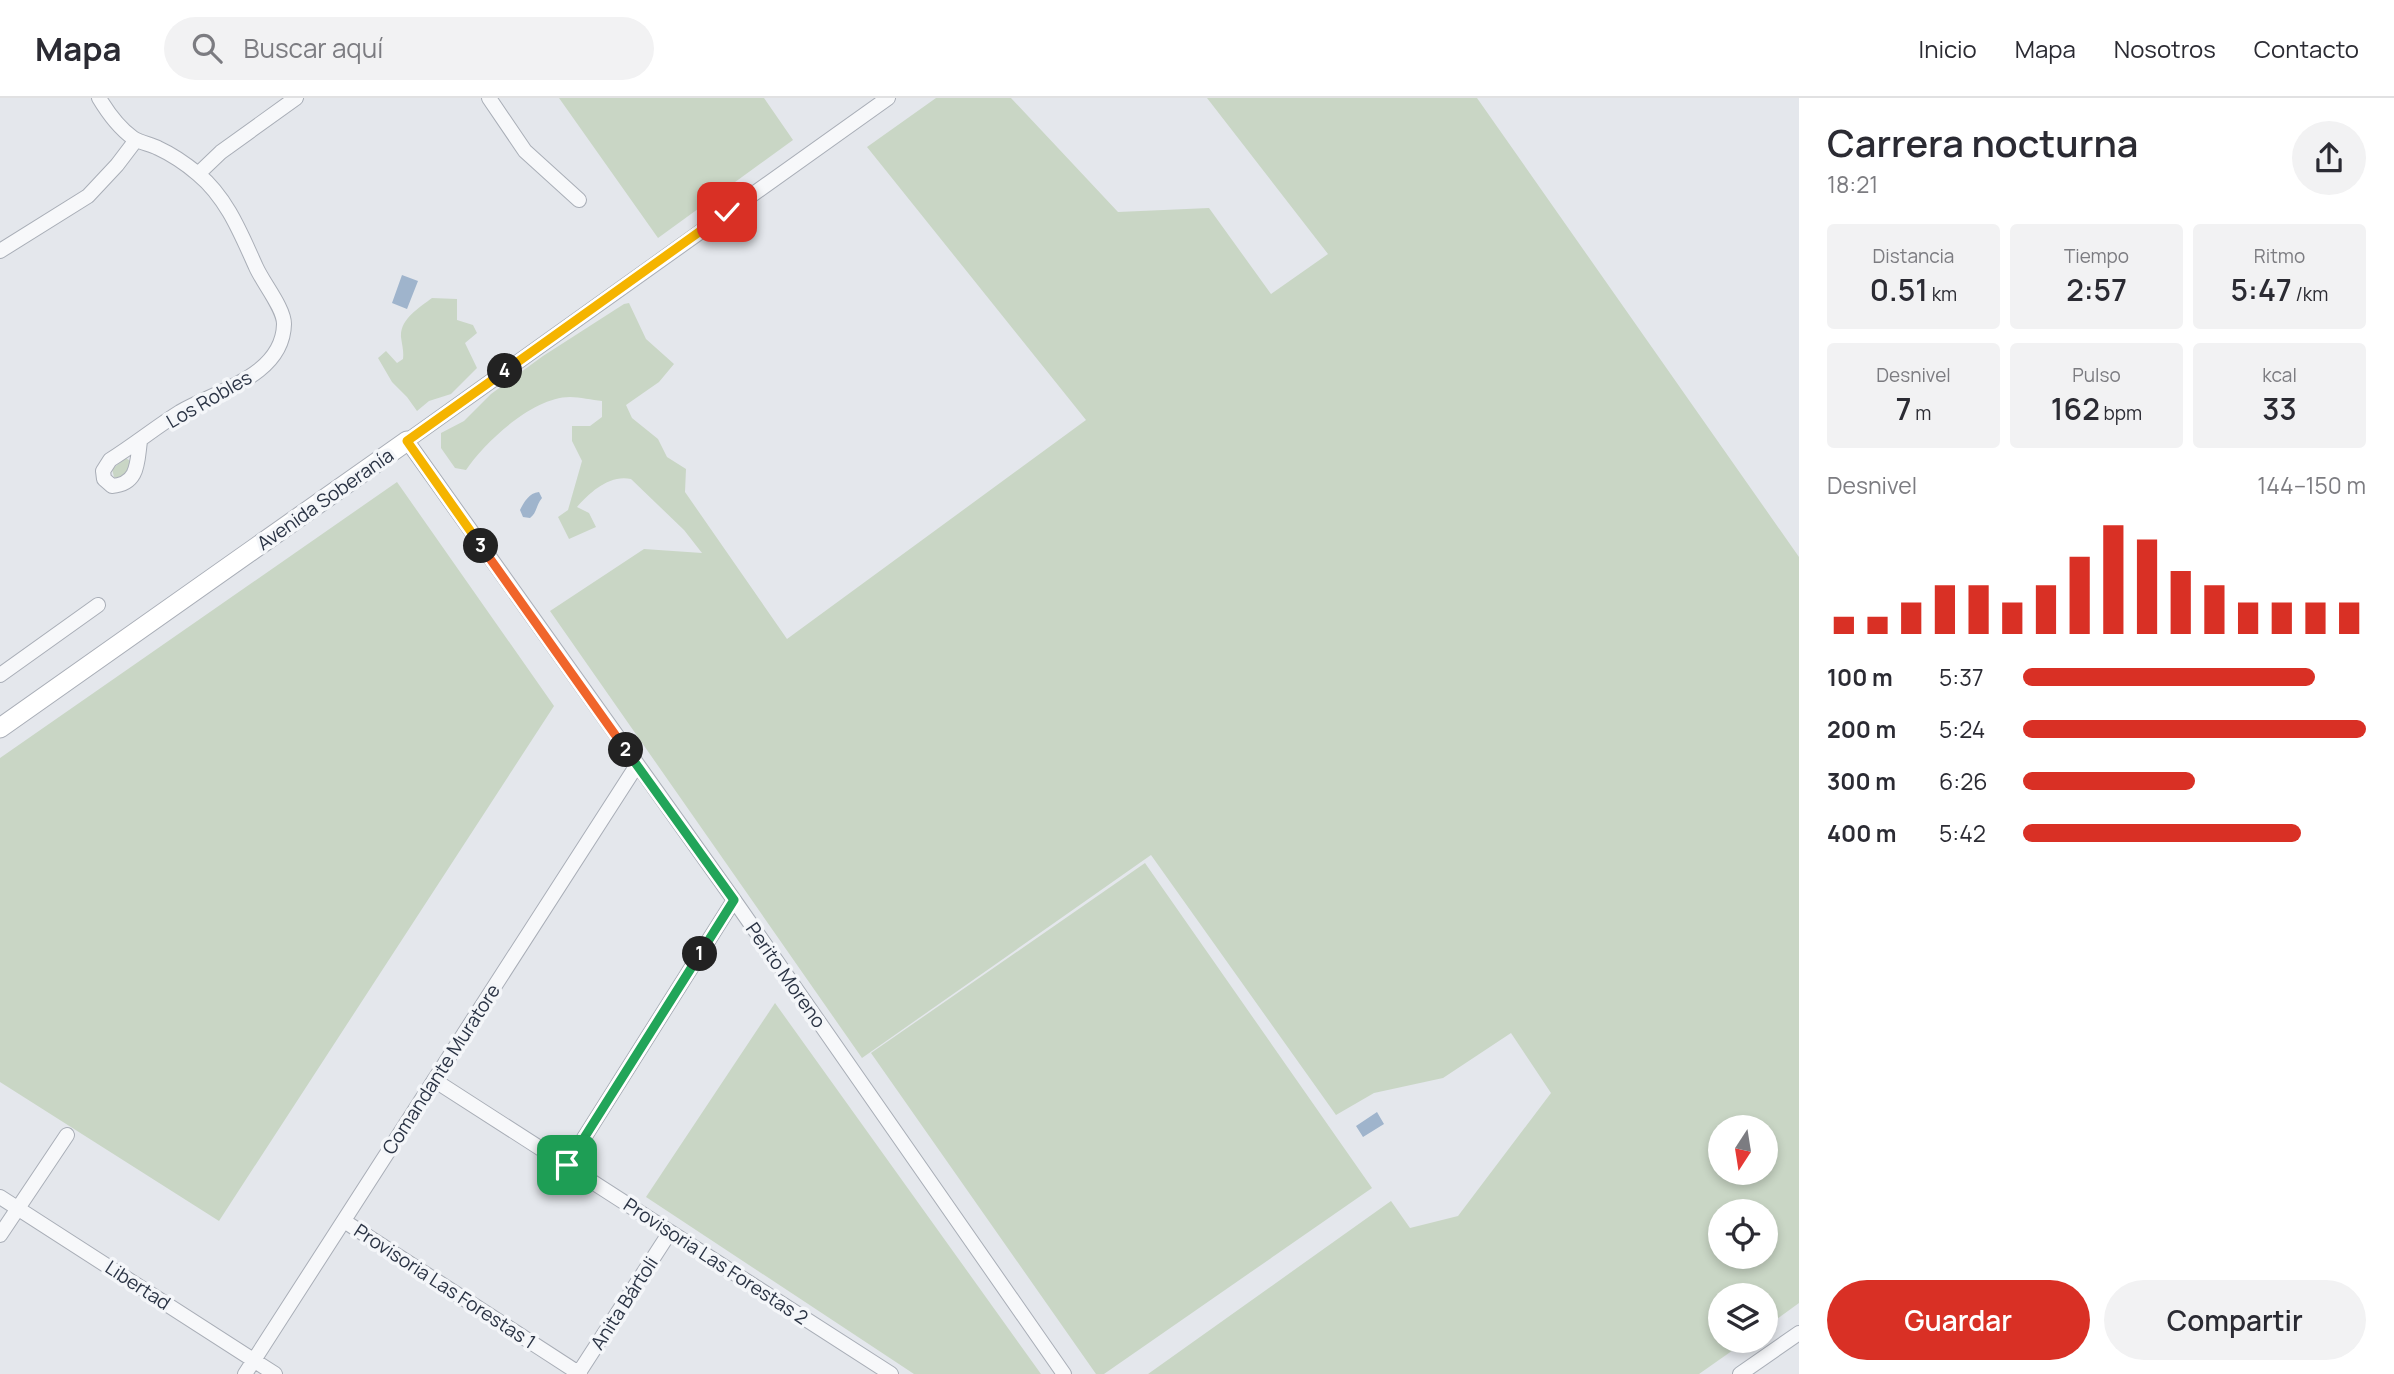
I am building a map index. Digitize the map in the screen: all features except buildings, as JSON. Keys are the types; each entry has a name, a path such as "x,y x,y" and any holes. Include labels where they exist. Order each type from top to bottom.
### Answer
{"street":[{"path":"99,98 121,128 135,140 158,148 198,174 221,152 296,98"},
{"path":"489,98 525,151 579,200"},
{"name":"Avenida Soberanía","path":"0,728 888,98"},
{"path":"0,251 88,196 117,165 135,140"},
{"name":"Los Robles","path":"140,441 180,412 256,372 273,355 281,340 284,323 282,313 261,278 223,201 198,174"},
{"name":"Perito Moreno","path":"407,441 734,900 1064,1374"},
{"path":"0,675 98,605"},
{"name":"Comandante Muratore","path":"245,1374 636,765"},
{"path":"567,1165 734,900"},
{"name":"Provisoria Las Forestas 2","path":"434,1080 891,1374"},
{"path":"0,1235 67,1135"},
{"name":"Libertad","path":"0,1197 275,1374"},
{"name":"Provisoria Las Forestas 1","path":"344,1221 579,1374"},
{"name":"Anita Bártoli","path":"579,1374 670,1232"},
{"path":"1740,1374 1799,1333"}],"green space":[{"path":"559,98 764,98 793,140 658,238"},
{"path":"936,98 1011,98 1118,212 1209,208 1271,294 1328,254 1207,98 1477,98 1799,557 1799,1303 1778,1318 1778,1283 1708,1283 1708,1353 1729,1353 1699,1374 1148,1374 1391,1201 1410,1228 1458,1216 1551,1093 1511,1033 1443,1078 1374,1093 1336,1115 1151,855 862,1058 550,611 644,549 702,553 684,530 631,479 623,478 601,486 577,507 589,513 596,527 569,539 558,517 568,510 582,461 572,441 572,426 590,426 602,417 602,401 570,397 541,404 511,423 485,447 466,470 455,468 441,448 441,433 464,421 491,394 543,356 629,303 646,339 674,364 659,382 626,405 632,418 658,439 667,457 686,469 685,492 787,639 1086,420 867,147"},
{"path":"432,298 457,299 457,320 473,325 477,333 465,343 477,368 451,394 429,401 417,411 392,382 378,358 386,351 397,363 403,359 401,337 404,325 411,314"},
{"path":"126,458 130,461 127,473 118,479 114,477 112,469"},
{"path":"397,482 554,706 219,1221 0,1082 0,758"},
{"path":"1145,863 1372,1188 1104,1374 1096,1374 871,1053"},
{"path":"775,1003 1041,1374 914,1374 646,1197"}],"water":[{"path":"402,275 418,281 407,309 392,303"},
{"path":"539,492 542,498 534,514 530,518 523,517 520,510 523,504 530,496"},
{"path":"1377,1112 1384,1124 1363,1137 1356,1126"}],"route":[{"path":"567,1165 734,900 407,441 727,212"}]}
